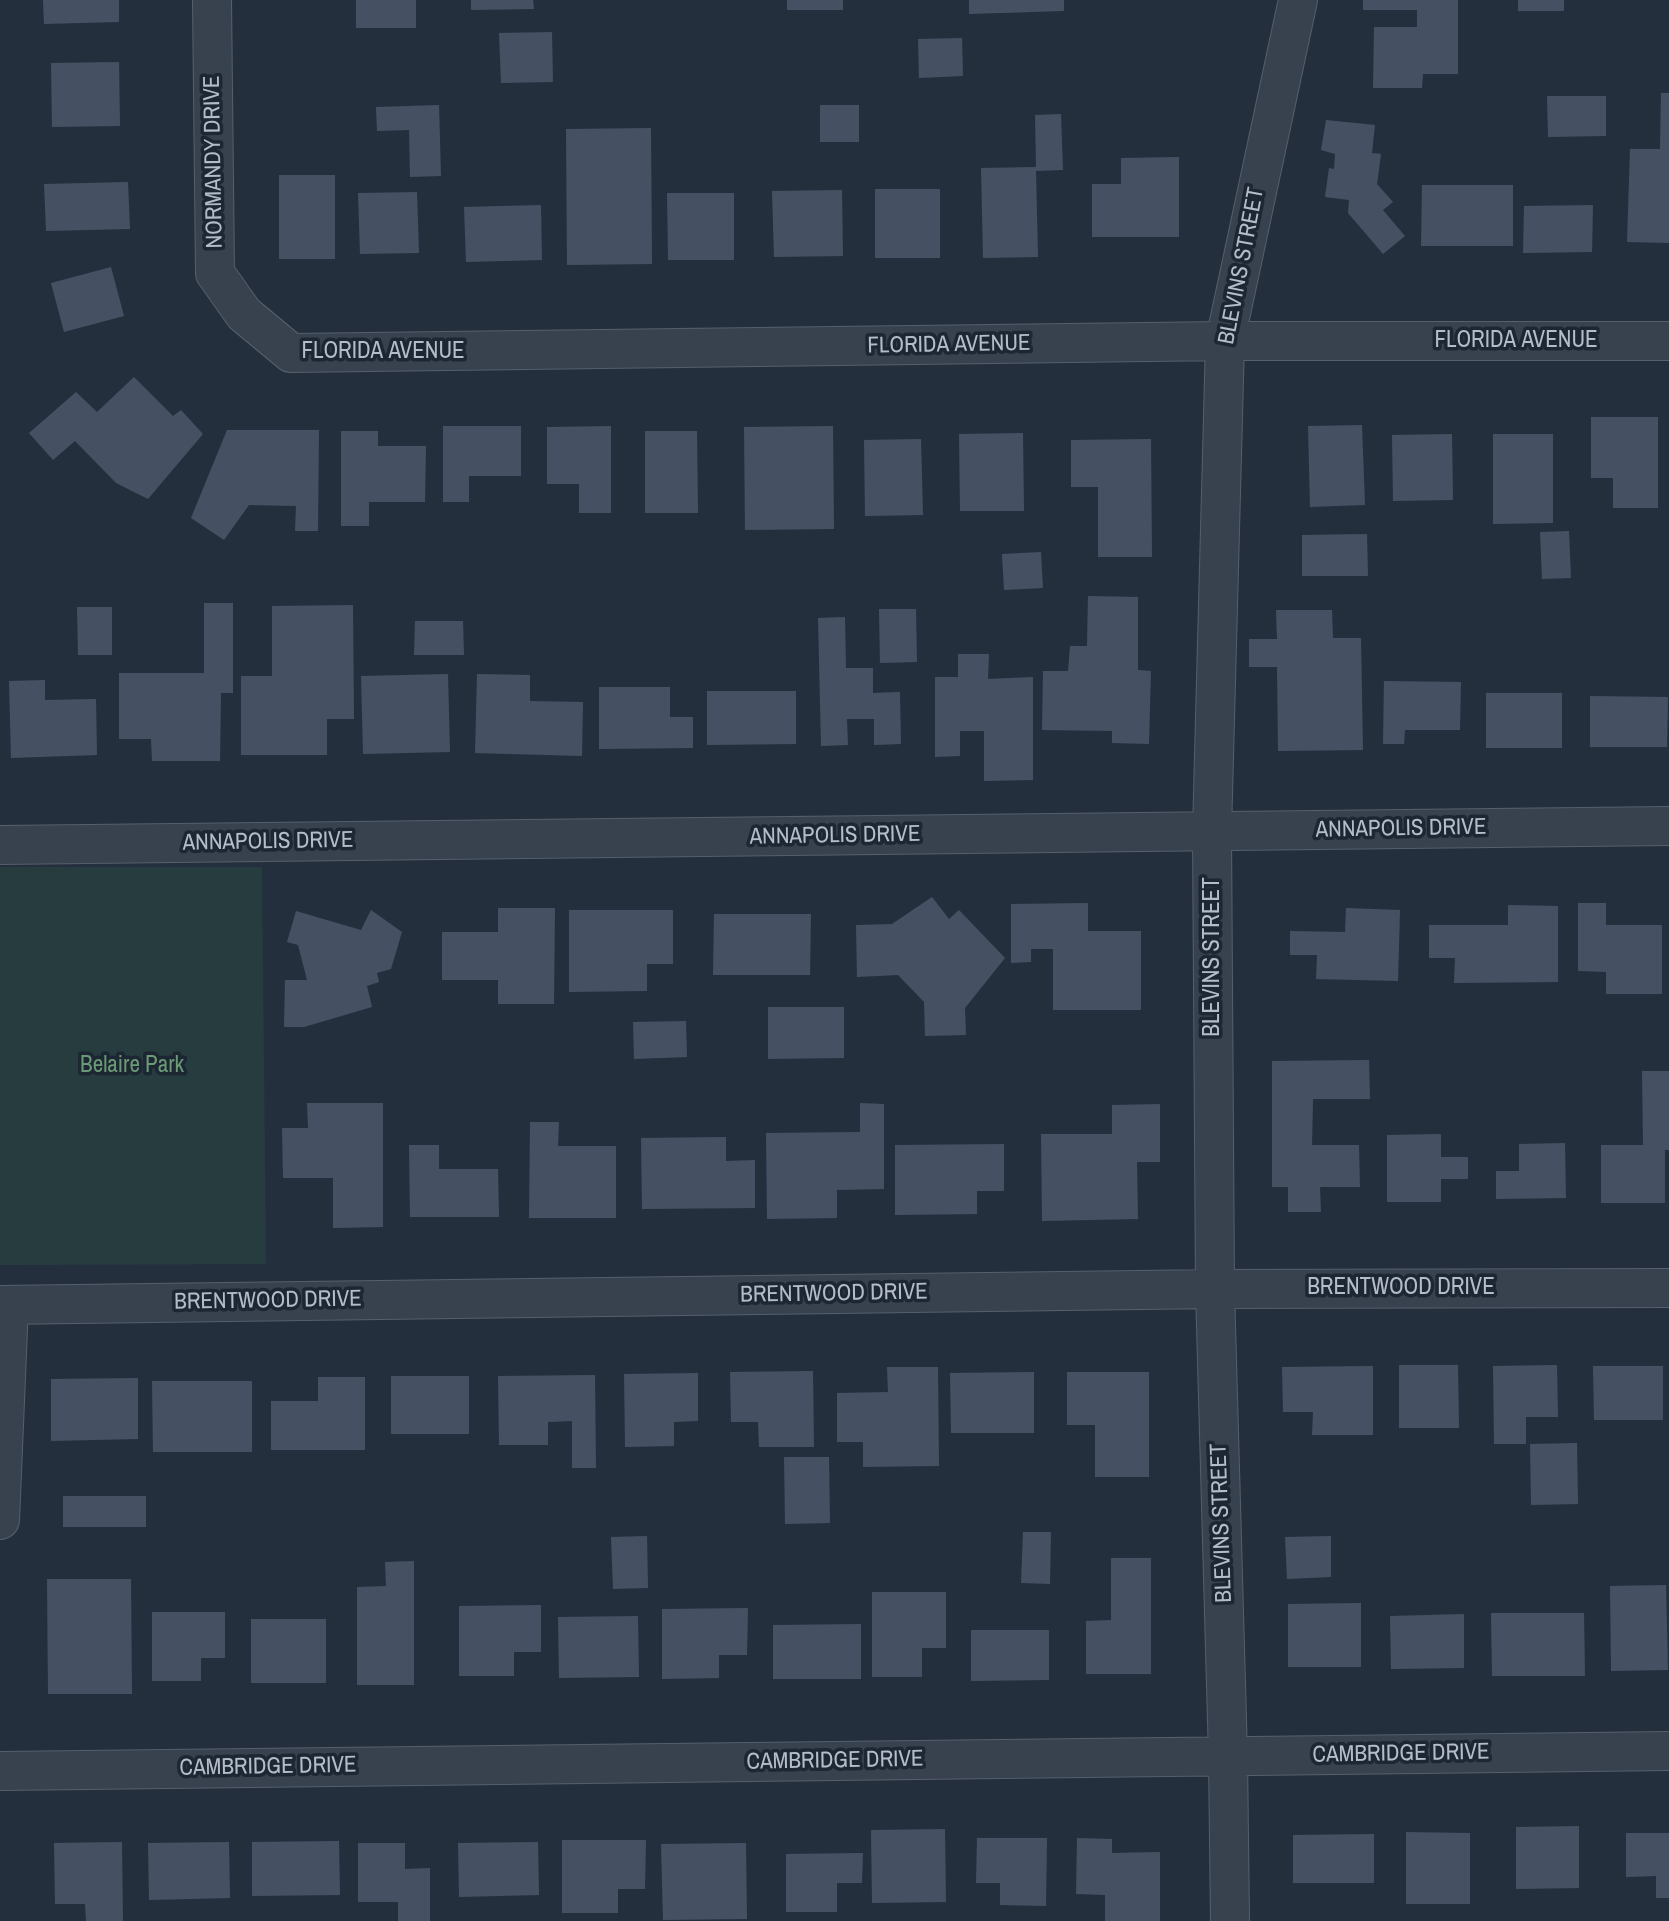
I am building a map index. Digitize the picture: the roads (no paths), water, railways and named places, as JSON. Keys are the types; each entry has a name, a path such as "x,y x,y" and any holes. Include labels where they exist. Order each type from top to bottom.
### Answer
{"street":[{"name":"NORMANDY DRIVE","path":"212,0 215,273 244,314"},
{"name":"BLEVINS STREET","path":"1230,1921 1215,1289 1212,832 1225,341 1298,0"},
{"name":"FLORIDA AVENUE","path":"244,314 291,353 1225,341 1669,341"},
{"name":"ANNAPOLIS DRIVE","path":"0,845 1669,826"},
{"name":"BRENTWOOD DRIVE","path":"4,1305 1215,1289 1669,1288"},
{"path":"0,1520 4,1305"},
{"name":"CAMBRIDGE DRIVE","path":"0,1771 1669,1751"}],"park label":[{"name":"Belaire Park","path":"132,1066"}]}
